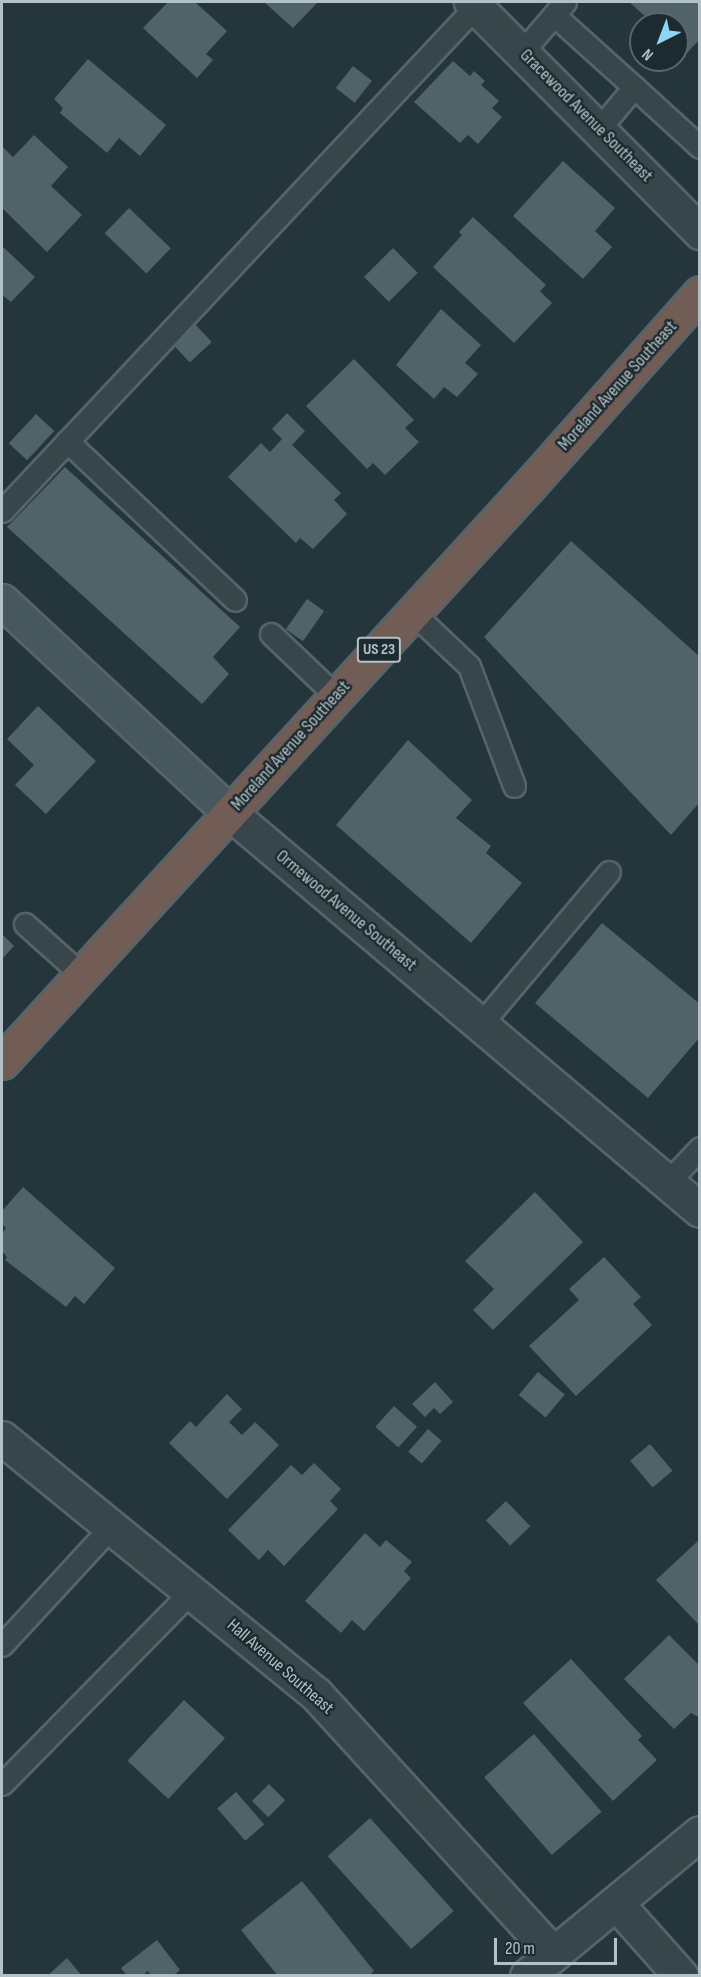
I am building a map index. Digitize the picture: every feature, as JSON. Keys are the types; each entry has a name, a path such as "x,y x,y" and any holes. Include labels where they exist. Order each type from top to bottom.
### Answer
{"highway":[{"name":"Moreland Avenue Southeast","path":"2,1062 412,613 699,294"}],"street":[{"name":"Gracewood Avenue Southeast","path":"473,4 699,232"},
{"name":"Ormewood Avenue Southeast","path":"2,601 230,813 699,1210"},
{"name":"Hall Avenue Southeast","path":"2,1438 316,1694 553,1954"},
{"path":"527,1976 699,1833"},
{"path":"615,1903 681,1976"}],"lane":[{"path":"2,511 473,4"},
{"path":"522,52 559,8 634,87 699,147"},
{"path":"598,129 634,87"},
{"path":"67,441 235,600"},
{"path":"412,613 469,666 514,786"},
{"path":"271,634 336,696"},
{"path":"480,1025 609,872"},
{"path":"25,924 81,974"},
{"path":"668,1183 699,1148"},
{"path":"2,1645 66,1579 111,1527"},
{"path":"2,1784 191,1592"}],"building":[{"path":"168,2 195,2 227,31 206,54 213,60 197,78 143,28"},
{"path":"264,2 318,2 293,28"},
{"path":"629,2 700,2 700,39 689,51 689,12 640,12"},
{"path":"88,59 166,125 140,156 119,138 107,153 60,113 63,108 54,99"},
{"path":"453,61 470,76 474,71 485,81 481,85 499,101 492,108 502,117 478,144 468,135 460,143 414,102"},
{"path":"353,66 372,81 355,103 336,88"},
{"path":"34,135 68,167 51,186 82,215 47,252 2,208 2,146 13,157"},
{"path":"563,161 615,208 595,231 612,247 583,279 513,216"},
{"path":"129,208 171,248 146,273 105,233"},
{"path":"473,217 546,285 540,291 552,303 514,343 433,267 462,235 459,232"},
{"path":"2,246 35,277 11,302 2,295"},
{"path":"393,248 418,273 389,302 364,277"},
{"path":"441,309 481,345 465,363 478,374 457,397 444,387 434,399 396,365"},
{"path":"194,323 212,342 190,362 172,343"},
{"path":"354,359 414,420 405,428 419,442 385,475 373,463 367,469 306,406"},
{"path":"287,413 305,431 292,445 341,493 334,500 347,514 313,549 300,538 296,543 228,477 261,443 270,452 282,439 272,429"},
{"path":"36,414 54,431 27,460 9,443"},
{"path":"65,467 240,627 213,657 229,674 202,704 7,527"},
{"path":"571,541 700,657 700,802 671,835 484,637"},
{"path":"307,599 324,611 303,641 286,629"},
{"path":"38,706 96,761 46,814 15,785 34,765 7,739"},
{"path":"408,740 472,800 456,818 491,846 486,853 522,883 471,943 336,825"},
{"path":"602,923 700,1004 700,1037 648,1098 535,1003"},
{"path":"2,934 14,946 2,959"},
{"path":"23,1187 115,1268 84,1304 75,1296 66,1307 5,1260 7,1257 2,1251 2,1233 6,1228 2,1224 2,1211"},
{"path":"535,1192 583,1242 493,1330 473,1310 494,1289 465,1261"},
{"path":"604,1257 641,1297 633,1304 652,1325 576,1396 529,1346 579,1300 569,1289"},
{"path":"538,1372 565,1394 546,1417 519,1395"},
{"path":"435,1382 453,1402 440,1414 434,1408 425,1417 412,1404"},
{"path":"227,1394 242,1409 229,1422 242,1435 255,1422 279,1445 227,1499 169,1443 190,1421 196,1427"},
{"path":"394,1406 417,1427 398,1448 375,1427"},
{"path":"428,1429 442,1441 422,1463 408,1452"},
{"path":"650,1444 672,1471 653,1488 630,1461"},
{"path":"314,1463 341,1489 330,1501 338,1509 284,1566 268,1550 259,1560 228,1530 291,1465 302,1475"},
{"path":"506,1501 530,1526 510,1546 486,1520"},
{"path":"365,1533 380,1547 386,1540 412,1562 404,1571 411,1578 364,1631 352,1620 341,1633 305,1601"},
{"path":"700,1539 700,1626 656,1580"},
{"path":"669,1635 700,1666 700,1718 691,1713 674,1729 624,1679"},
{"path":"571,1659 642,1736 638,1740 657,1760 613,1801 523,1703"},
{"path":"184,1700 225,1738 168,1799 127,1761"},
{"path":"534,1734 602,1812 552,1855 484,1777"},
{"path":"269,1784 285,1800 268,1817 252,1801"},
{"path":"236,1792 264,1824 245,1841 217,1808"},
{"path":"370,1818 454,1911 411,1949 328,1856"},
{"path":"302,1881 374,1971 368,1976 278,1976 241,1930"},
{"path":"157,1940 180,1970 173,1976 151,1976 148,1971 142,1976 127,1976 121,1968"},
{"path":"67,1958 82,1976 47,1976"}]}
